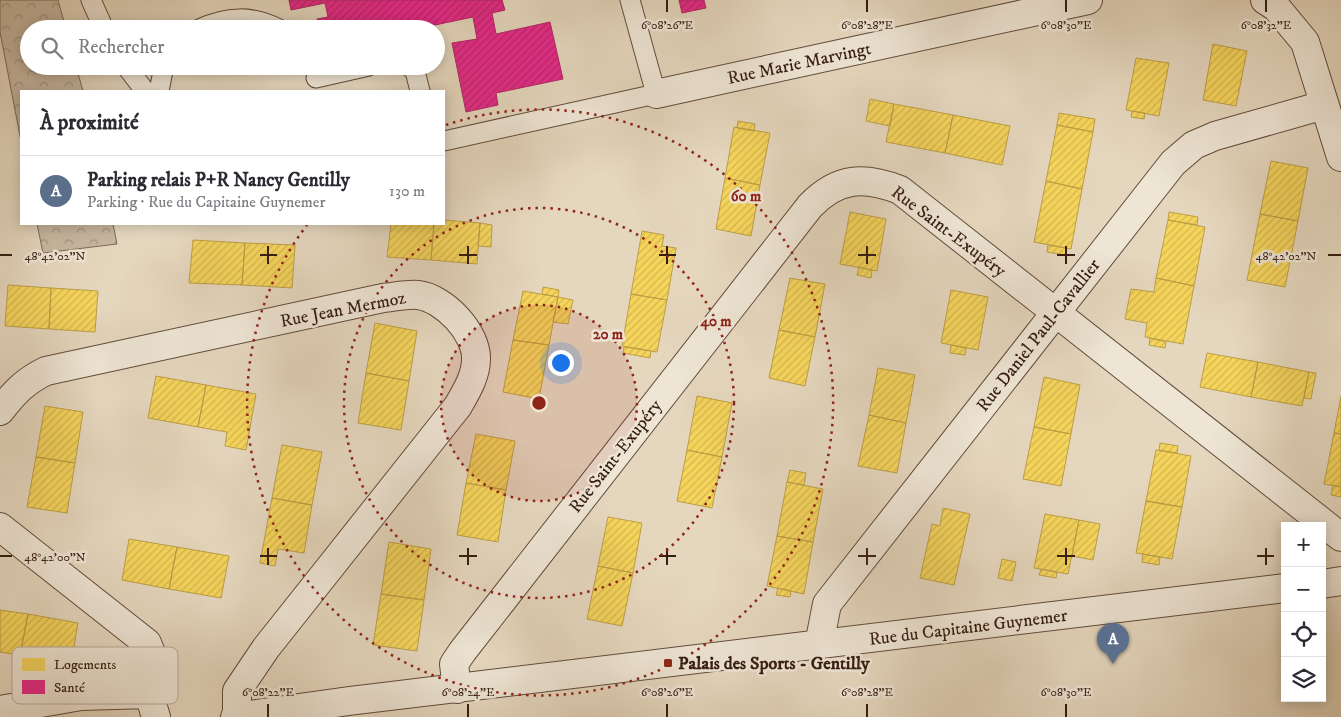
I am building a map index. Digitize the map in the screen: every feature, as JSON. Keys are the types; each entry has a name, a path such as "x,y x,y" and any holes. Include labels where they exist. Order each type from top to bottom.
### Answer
{"street":[{"name":"Rue Marie Marvingt","path":"656,94 1088,0"},
{"path":"1264,0 1276,6 1305,42 1341,157"},
{"name":"Rue Daniel Paul-Cavallier","path":"819,645 827,604 1172,163 1194,145 1215,136 1324,105"},
{"name":"Rue Saint-Exupéry","path":"457,689 454,664 462,652 810,206 823,192 858,180 878,182 900,190 1341,537"},
{"name":"Rue Jean Mermoz","path":"0,411 18,388 31,378 46,372 383,298 418,295 442,305 470,335 476,359 471,383 458,406 266,648 237,692 236,717"},
{"path":"0,526 147,643 149,647"},
{"path":"1326,584 1341,582"},
{"name":"Rue du Capitaine Guynemer","path":"236,717 1281,588"},
{"path":"0,710 35,704"},
{"path":"138,704 152,706"}],"lane":[{"path":"90,0 100,20"},
{"path":"445,141 656,94 630,0"},
{"path":"223,20 238,18 255,20"},
{"path":"133,75 144,90"},
{"path":"160,90 163,75"},
{"path":"316,78 329,75"},
{"path":"416,75 420,90"}],"green space":[{"path":"0,0 58,0 64,20 20,20 20,75 79,75 83,90 20,90 20,136 0,32"},
{"path":"37,225 113,225 117,244 43,253"}],"building: Logements":[{"path":"1213,44 1247,51 1236,106 1203,100"},
{"path":"1136,58 1169,63 1159,116 1126,110"},
{"path":"870,99 894,104 890,126 866,121"},
{"path":"894,104 953,115 945,153 886,142"},
{"path":"1132,111 1145,113 1144,119 1131,117"},
{"path":"1059,113 1095,119 1093,132 1057,125"},
{"path":"953,115 1010,126 1002,165 945,153"},
{"path":"738,121 755,124 754,131 737,128"},
{"path":"1057,125 1093,132 1082,189 1046,181"},
{"path":"734,127 770,133 760,185 725,178"},
{"path":"1271,161 1308,168 1298,221 1260,214"},
{"path":"725,178 760,185 751,236 716,229"},
{"path":"1046,181 1082,189 1071,249 1034,242"},
{"path":"850,212 886,219 877,271 840,264"},
{"path":"1169,212 1198,217 1197,225 1168,220"},
{"path":"1260,214 1298,221 1285,287 1247,280"},
{"path":"445,220 480,223 477,264 431,260 434,225 445,225"},
{"path":"1168,220 1205,227 1194,286 1156,278"},
{"path":"480,223 492,225 491,247 478,246"},
{"path":"391,225 434,225 431,260 387,257"},
{"path":"642,231 664,235 662,246 676,248 667,300 631,294"},
{"path":"193,240 245,243 242,285 189,283"},
{"path":"245,243 295,245 292,288 242,285"},
{"path":"1048,245 1067,248 1066,255 1047,252"},
{"path":"859,267 872,270 871,278 857,275"},
{"path":"790,278 825,284 815,337 779,330"},
{"path":"1156,278 1194,286 1183,344 1145,337 1147,323 1125,319 1131,289 1154,292"},
{"path":"8,285 51,288 49,329 5,326"},
{"path":"543,287 559,290 558,297 542,294"},
{"path":"51,288 98,291 95,332 49,329"},
{"path":"951,290 988,297 978,350 941,343"},
{"path":"523,291 558,297 549,345 513,340"},
{"path":"631,294 667,300 657,352 622,346"},
{"path":"558,297 573,300 568,324 553,322"},
{"path":"375,323 417,331 409,381 366,373"},
{"path":"779,330 815,337 805,386 769,378"},
{"path":"1150,338 1166,342 1165,348 1149,345"},
{"path":"513,340 549,345 539,399 503,392"},
{"path":"951,345 966,348 965,355 950,353"},
{"path":"624,347 651,351 650,358 623,353"},
{"path":"1207,353 1258,362 1251,397 1200,387"},
{"path":"1258,362 1309,372 1302,406 1251,397"},
{"path":"878,368 915,375 906,423 869,415"},
{"path":"1309,372 1316,373 1311,399 1304,398"},
{"path":"366,373 409,381 401,430 358,423"},
{"path":"156,376 206,385 198,427 148,418"},
{"path":"1044,377 1080,385 1071,434 1034,427"},
{"path":"206,385 256,394 246,450 225,446 227,432 198,427"},
{"path":"697,396 732,403 722,457 687,450"},
{"path":"1341,396 1341,434 1334,433"},
{"path":"45,406 83,412 75,463 36,457"},
{"path":"869,415 906,423 897,473 858,466"},
{"path":"1034,427 1071,434 1061,486 1023,479"},
{"path":"1334,433 1341,434 1341,487 1324,484"},
{"path":"476,434 515,441 506,490 466,483"},
{"path":"1160,443 1178,446 1177,453 1159,450"},
{"path":"282,445 322,452 312,505 272,498"},
{"path":"687,450 722,457 712,508 677,501"},
{"path":"1156,450 1191,456 1182,507 1146,501"},
{"path":"36,457 75,463 67,513 27,507"},
{"path":"790,470 806,473 804,485 787,482"},
{"path":"787,482 823,489 813,542 777,536"},
{"path":"466,483 506,490 498,542 457,535"},
{"path":"1333,485 1341,487 1341,497 1331,495"},
{"path":"272,498 312,505 304,553 278,549 275,566 260,563"},
{"path":"1146,501 1182,507 1172,559 1136,553"},
{"path":"943,508 970,514 954,585 920,578 932,524 940,526"},
{"path":"1045,514 1079,520 1068,574 1034,568"},
{"path":"608,517 642,523 633,573 598,566"},
{"path":"1079,520 1100,524 1093,560 1072,556"},
{"path":"777,536 813,542 804,594 767,586"},
{"path":"129,539 177,547 169,589 122,580"},
{"path":"389,542 431,549 424,600 381,594"},
{"path":"177,547 229,556 221,598 169,589"},
{"path":"1143,554 1160,557 1159,565 1142,562"},
{"path":"1002,559 1016,562 1012,581 998,578"},
{"path":"598,566 633,573 622,626 587,619"},
{"path":"1041,569 1057,572 1056,578 1039,575"},
{"path":"778,588 791,591 790,597 776,595"},
{"path":"381,594 424,600 417,651 373,645"},
{"path":"0,610 28,614 22,647 12,647 12,654 0,652"},
{"path":"28,614 78,623 74,647 22,647"}],"building: Santé":[{"path":"289,0 502,0 505,10 492,13 496,34 550,22 563,79 496,93 498,105 466,112 452,43 477,39 473,17 445,23 445,20 317,20 328,17 325,3 291,10"},
{"path":"679,0 704,0 706,8 682,13"}],"place":[{"name":"Palais des Sports - Gentilly","path":"668,663"},
{"name":"Parking relais P+R Nancy Gentilly","path":"1113,664"}]}
